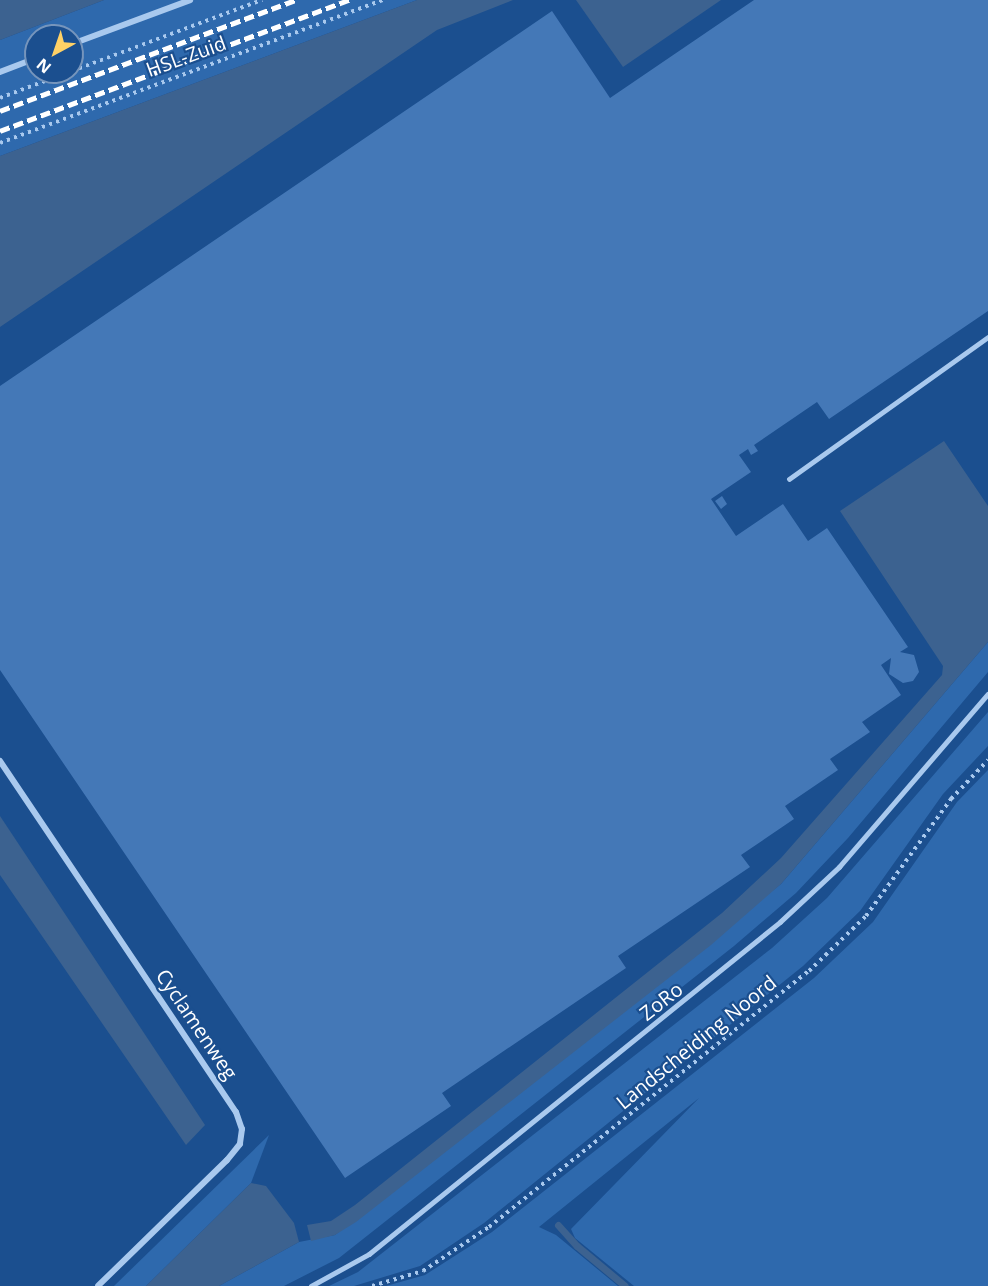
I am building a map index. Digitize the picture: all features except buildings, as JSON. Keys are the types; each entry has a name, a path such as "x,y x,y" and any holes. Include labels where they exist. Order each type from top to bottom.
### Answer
{"street":[{"path":"84,40 190,0"},
{"path":"0,72 24,63"},
{"name":"Cyclamenweg","path":"0,761 236,1112 242,1129 240,1144 227,1160 98,1286"}],"lane":[{"path":"789,479 988,337"},
{"name":"ZoRo","path":"311,1286 369,1254 780,922 839,867 988,694"}],"path":[{"name":"HSL-Zuid","path":"84,66 262,0"},
{"name":"HSL-Zuid","path":"0,143 383,0"},
{"name":"HSL-Zuid","path":"0,98 37,84"},
{"name":"Landscheiding Noord","path":"372,1286 423,1271 489,1227 809,971 866,916 951,799 988,760"}],"shaded area":[{"path":"0,0 104,0 42,24 24,24 24,31 0,40"},
{"path":"104,0 417,0 0,156 0,40 24,31 24,84 84,84 84,24 42,24"},
{"path":"417,0 513,0 437,30 0,327 0,156"},
{"path":"576,0 721,0 623,67"},
{"path":"944,441 988,506 988,642 781,884 711,945 356,1222 335,1235 311,1241 307,1225 331,1221 355,1205 722,913 781,858 942,675 943,666 840,511"},
{"path":"988,642 988,672 848,838 796,893 734,946 339,1258 284,1286 219,1286 299,1242 335,1235 781,884"},
{"path":"988,712 988,746 943,794 860,911 803,966 484,1223 420,1266 354,1286 329,1286 358,1272 772,948 827,898"},
{"path":"988,770 988,1286 634,1286 575,1238 571,1229 699,1098 539,1227 556,1235 618,1286 386,1286 425,1275 492,1232 814,978 873,922 957,802"},
{"path":"0,816 205,1125 186,1145 0,875"},
{"path":"269,1135 251,1183 146,1286 114,1286"},
{"path":"251,1183 266,1186 294,1223 299,1242 219,1286 146,1286"}],"waterway":[{"path":"558,1225 577,1246 625,1286"}],"railway":[{"path":"0,111 296,0"},
{"path":"0,131 349,0"}]}
